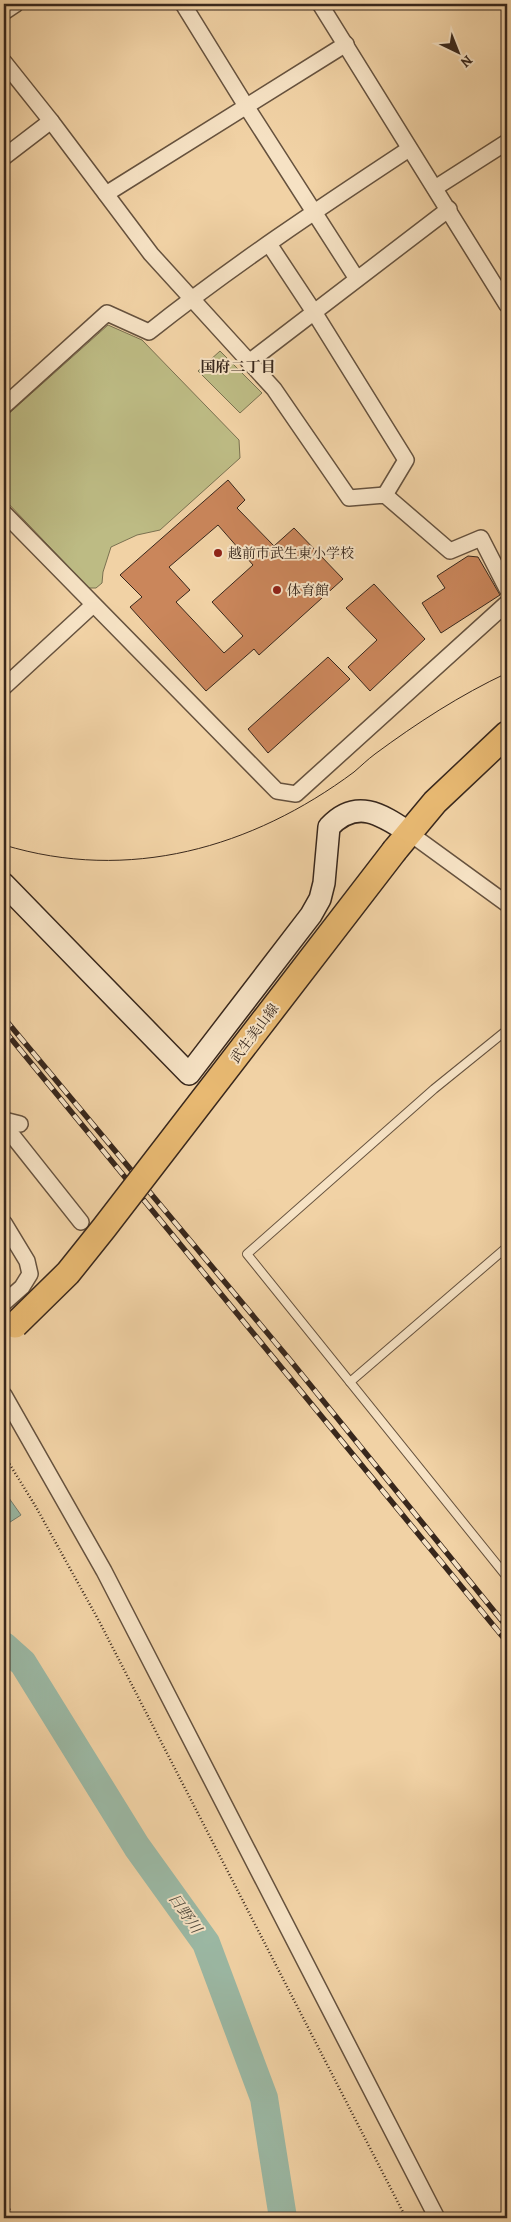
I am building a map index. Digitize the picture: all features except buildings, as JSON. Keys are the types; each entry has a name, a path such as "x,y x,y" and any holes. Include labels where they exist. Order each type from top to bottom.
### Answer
{"main road":[{"name":"武生美山線","path":"9,1329 68,1273 402,841 435,802 507,734"}],"street":[{"path":"183,4 246,106 358,278"},
{"path":"320,4 507,305"},
{"path":"106,194 346,44"},
{"path":"4,62 151,254 274,389 349,498 385,495 450,550 481,538 507,588"},
{"path":"4,157 51,121"},
{"path":"434,188 507,142"},
{"path":"7,396 107,313 149,332 191,299 314,212 409,149"},
{"path":"249,362 449,209"},
{"path":"269,244 314,312 406,460 385,495"},
{"path":"4,513 276,791 296,794 507,603"},
{"path":"4,687 92,605"},
{"path":"4,884 189,1074 310,915 320,899 324,883 329,827 346,813 362,811 378,813 402,841 507,904"},
{"path":"4,1120 20,1124"},
{"path":"4,1125 81,1222"},
{"path":"4,1224 27,1261 30,1274 22,1287 4,1303"},
{"path":"4,1395 104,1571 437,2218"}],"lane":[{"path":"507,1030 434,1089 247,1254 507,1577"},
{"path":"350,1382 507,1247"}],"path":[{"path":"4,1455 36,1507 98,1620 406,2218"},
{"path":"4,2196 13,2218"}],"shaded area":[{"path":"108,325 142,340 239,440 240,458 160,530 137,535 111,547 103,572 102,583 96,588 89,588 4,499 4,418"},
{"path":"220,351 262,393 240,413 198,371"},
{"path":"4,1491 21,1515 4,1526"}],"waterway":[{"name":"日野川","path":"4,1646 23,1663 137,1847 206,1943 264,2098 283,2218"}],"tram line":[{"path":"4,845 51,856 97,860 143,859 188,851 231,839 274,821 315,799 423,721 456,700 507,673"}],"railway":[{"path":"4,1018 290,1360 507,1627"},
{"path":"4,1030 507,1642"}],"place":[{"name":"越前市武生東小学校","path":"218,553"},
{"name":"体育館","path":"277,590"}],"district":[{"name":"国府二丁目","path":"238,367"}]}
